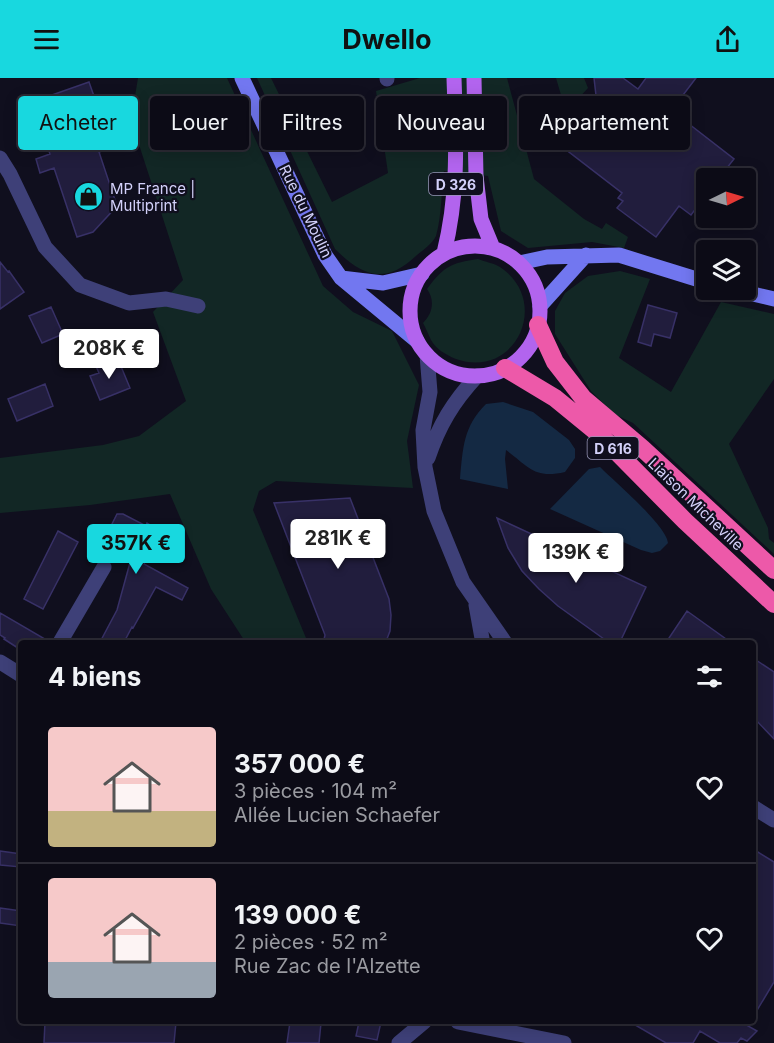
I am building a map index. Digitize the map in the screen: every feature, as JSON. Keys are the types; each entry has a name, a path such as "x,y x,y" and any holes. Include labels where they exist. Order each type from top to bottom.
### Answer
{"highway":[{"name":"Liaison Micheville","path":"538,325 555,362 583,398 642,448 774,570"},
{"name":"Liaison Micheville","path":"505,368 555,398 599,434 685,521 774,604"}],"main road":[{"name":"Rue du Moulin","path":"242,78 325,255 341,278 417,340"},
{"name":"D 326","path":"444,253 453,220 457,179 454,78"},
{"path":"474,78 477,187 481,219 493,248"},
{"path":"476,245 493,248 507,254 530,275 540,306 538,325 532,342 526,350 505,368 491,374 477,376 458,374 441,367 427,355 417,340 411,321 411,301 416,282 444,253 476,245"},
{"path":"540,306 586,255"},
{"path":"519,263 547,257 619,255 696,279"},
{"path":"341,278 383,283 422,274"},
{"path":"756,295 774,299"}],"street":[{"path":"0,158 45,247 80,285 129,303 166,299 198,306"},
{"path":"427,355 430,392 423,430 425,467 434,511 463,582 503,640"},
{"path":"425,467 436,434 455,401 477,376"},
{"path":"61,640 104,567"},
{"path":"475,599 482,640"},
{"path":"0,662 18,673"},
{"path":"756,809 774,820"},
{"path":"399,1043 422,1024"},
{"path":"468,1024 564,1043"}],"green space":[{"path":"138,78 227,78 235,96 150,96 150,150 249,150 249,126 323,286 353,312 392,331 419,385 407,441 413,488 276,481 259,491 253,510 306,640 244,640 211,589 170,494 90,505 0,513 0,458 103,445 139,436 186,401 153,312 183,280 138,142 138,96 135,96"},
{"path":"257,78 271,78 280,96 265,96"},
{"path":"420,78 507,78 519,123 519,150 526,150 534,179 584,219 602,229 606,223 628,237 624,248 592,242 528,248 501,231 488,176 444,171 436,236 406,265 385,274 375,274 355,266 335,249 290,150 306,150 332,202 388,173 385,150 507,150 507,96 377,96 376,91"},
{"path":"556,78 584,78 588,88 581,96 561,95"},
{"path":"478,259 500,267 515,282 523,299 524,317 520,334 510,348 495,358 477,363 456,359 442,351 433,343 423,323 431,311 432,302 427,289 433,281 449,267"},
{"path":"620,271 650,279 619,358 671,392 721,302 774,314 774,379 729,444 768,528 769,539 774,543 774,554 633,423 614,414 591,391 555,334 555,311 565,293 588,276"}],"water":[{"path":"503,402 533,412 569,440 575,449 575,458 565,472 539,473 506,450 508,489 460,479 463,448 473,421 486,404"},
{"path":"600,467 659,526 668,543 660,551 652,553 641,550 550,509 589,469"}],"building":[{"path":"594,78 623,78 638,89 646,78 696,78 682,96 596,96"},
{"path":"89,82 94,96 49,96"},
{"path":"690,125 734,159 727,168 696,168 696,208 691,215 679,206 656,237 617,208 623,201 618,198 622,193 566,150 690,150"},
{"path":"49,150 105,150 99,152 117,206 93,232 77,237 54,168 40,173 36,159 50,154"},
{"path":"0,262 24,292 0,309"},
{"path":"648,305 677,313 670,338 654,334 651,346 638,342"},
{"path":"51,307 63,334 42,343 29,316"},
{"path":"111,359 114,367 120,364 130,388 100,400 90,376 99,373 96,366"},
{"path":"45,384 53,406 17,421 8,399"},
{"path":"350,498 389,599 391,615 390,631 387,640 324,640 325,635 274,503"},
{"path":"117,514 123,514 146,526 147,523 162,532 144,564 188,588 182,600 156,587 125,640 101,640 117,610 131,559 103,542"},
{"path":"497,518 646,587 621,640 605,640 558,606 522,571 508,548"},
{"path":"58,531 78,542 43,609 24,599"},
{"path":"687,611 727,640 668,640"},
{"path":"0,613 47,640 18,640 18,648 0,635"},
{"path":"756,660 774,672 774,739 756,720"},
{"path":"0,851 18,854 18,867 0,865"},
{"path":"756,851 774,862 774,982 756,1012"},
{"path":"0,908 18,911 18,926 0,923"},
{"path":"45,1024 176,1024 174,1043 44,1043"},
{"path":"290,1024 321,1024 319,1043 287,1043"},
{"path":"359,1024 381,1024 377,1040 356,1036"},
{"path":"633,1024 749,1024 748,1026 757,1031 747,1041 741,1038 737,1043 720,1043 700,1031 693,1043 666,1043"}],"place":[{"name":"MP France | Multiprint","path":"89,197"}]}
